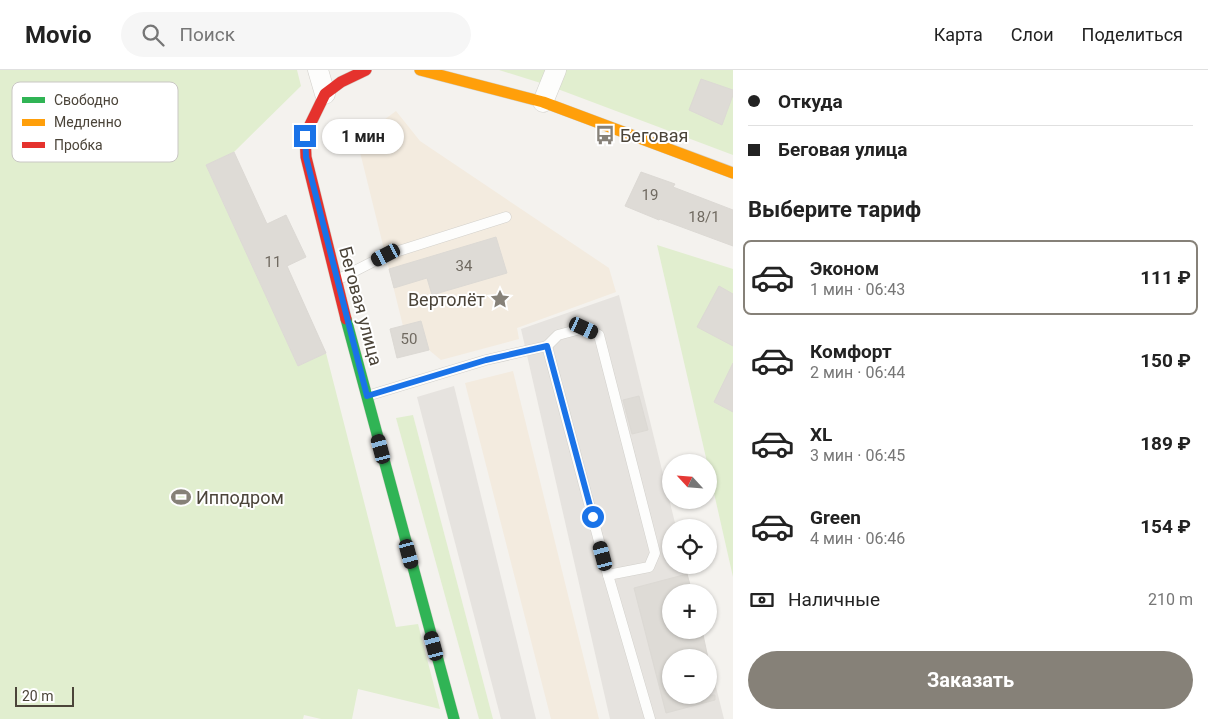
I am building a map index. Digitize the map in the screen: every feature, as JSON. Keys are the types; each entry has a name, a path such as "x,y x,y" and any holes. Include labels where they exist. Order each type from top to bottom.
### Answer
{"street":[{"path":"318,70 325,94 342,82 366,70"},
{"path":"425,70 543,102 733,173"},
{"path":"543,102 556,70"},
{"name":"Беговая улица","path":"325,94 305,136 306,157 336,280 454,719"}],"lane":[{"path":"336,280 386,255 506,217"},
{"path":"367,396 486,360 547,346 558,335 584,328 599,335 655,553 649,567 608,574"},
{"path":"547,346 608,574 650,719"}],"shaded area":[{"path":"396,111 420,141 609,268 616,292 517,328 519,339 441,360 429,350 421,321 403,326 357,140"},
{"path":"619,295 662,470 662,509 672,509 674,519 662,519 662,574 687,574 690,584 662,584 662,639 703,639 706,649 662,649 662,704 717,704 717,691 724,719 610,719 521,329"},
{"path":"513,371 599,719 551,719 465,383"},
{"path":"454,386 536,719 501,719 417,397"}],"green space":[{"name":"Ипподром","path":"0,70 297,70 301,86 234,152 206,165 298,366 326,353 396,627 418,624 440,709 358,689 352,719 321,719 304,715 303,719 0,719"},
{"path":"499,70 733,70 733,155 547,85"},
{"path":"657,245 733,269 733,577 718,509 718,454 705,454"},
{"path":"413,415 493,719 479,719 396,418"}],"building":[{"path":"701,79 733,90 722,125 689,110"},
{"path":"234,152 267,224 286,215 306,257 287,266 326,353 298,366 206,165"},
{"path":"641,172 675,184 673,187 733,210 733,246 625,206"},
{"path":"496,237 507,273 432,295 427,278 394,288 389,269"},
{"path":"719,286 733,294 733,346 697,327"},
{"path":"421,321 429,350 397,358 390,329"},
{"path":"733,363 733,412 714,402"},
{"path":"639,396 648,430 632,434 623,400"},
{"path":"687,574 690,584 662,584 662,639 704,639 706,649 662,649 662,697 634,588"},
{"path":"664,704 700,704 666,713"}],"traffic: fast":[{"path":"346,319 454,719"}],"traffic: slow":[{"path":"420,70 543,102 733,173"}],"traffic: jam":[{"path":"346,319 306,157 305,135 325,94 341,82 366,70"}],"place":[{"name":"Беговая","path":"605,135"},
{"name":"Вертолёт","path":"500,299"},
{"name":"Ипподром","path":"181,497"}],"route":[{"path":"305,136 306,157 367,396 486,360 547,346 593,517"}]}
